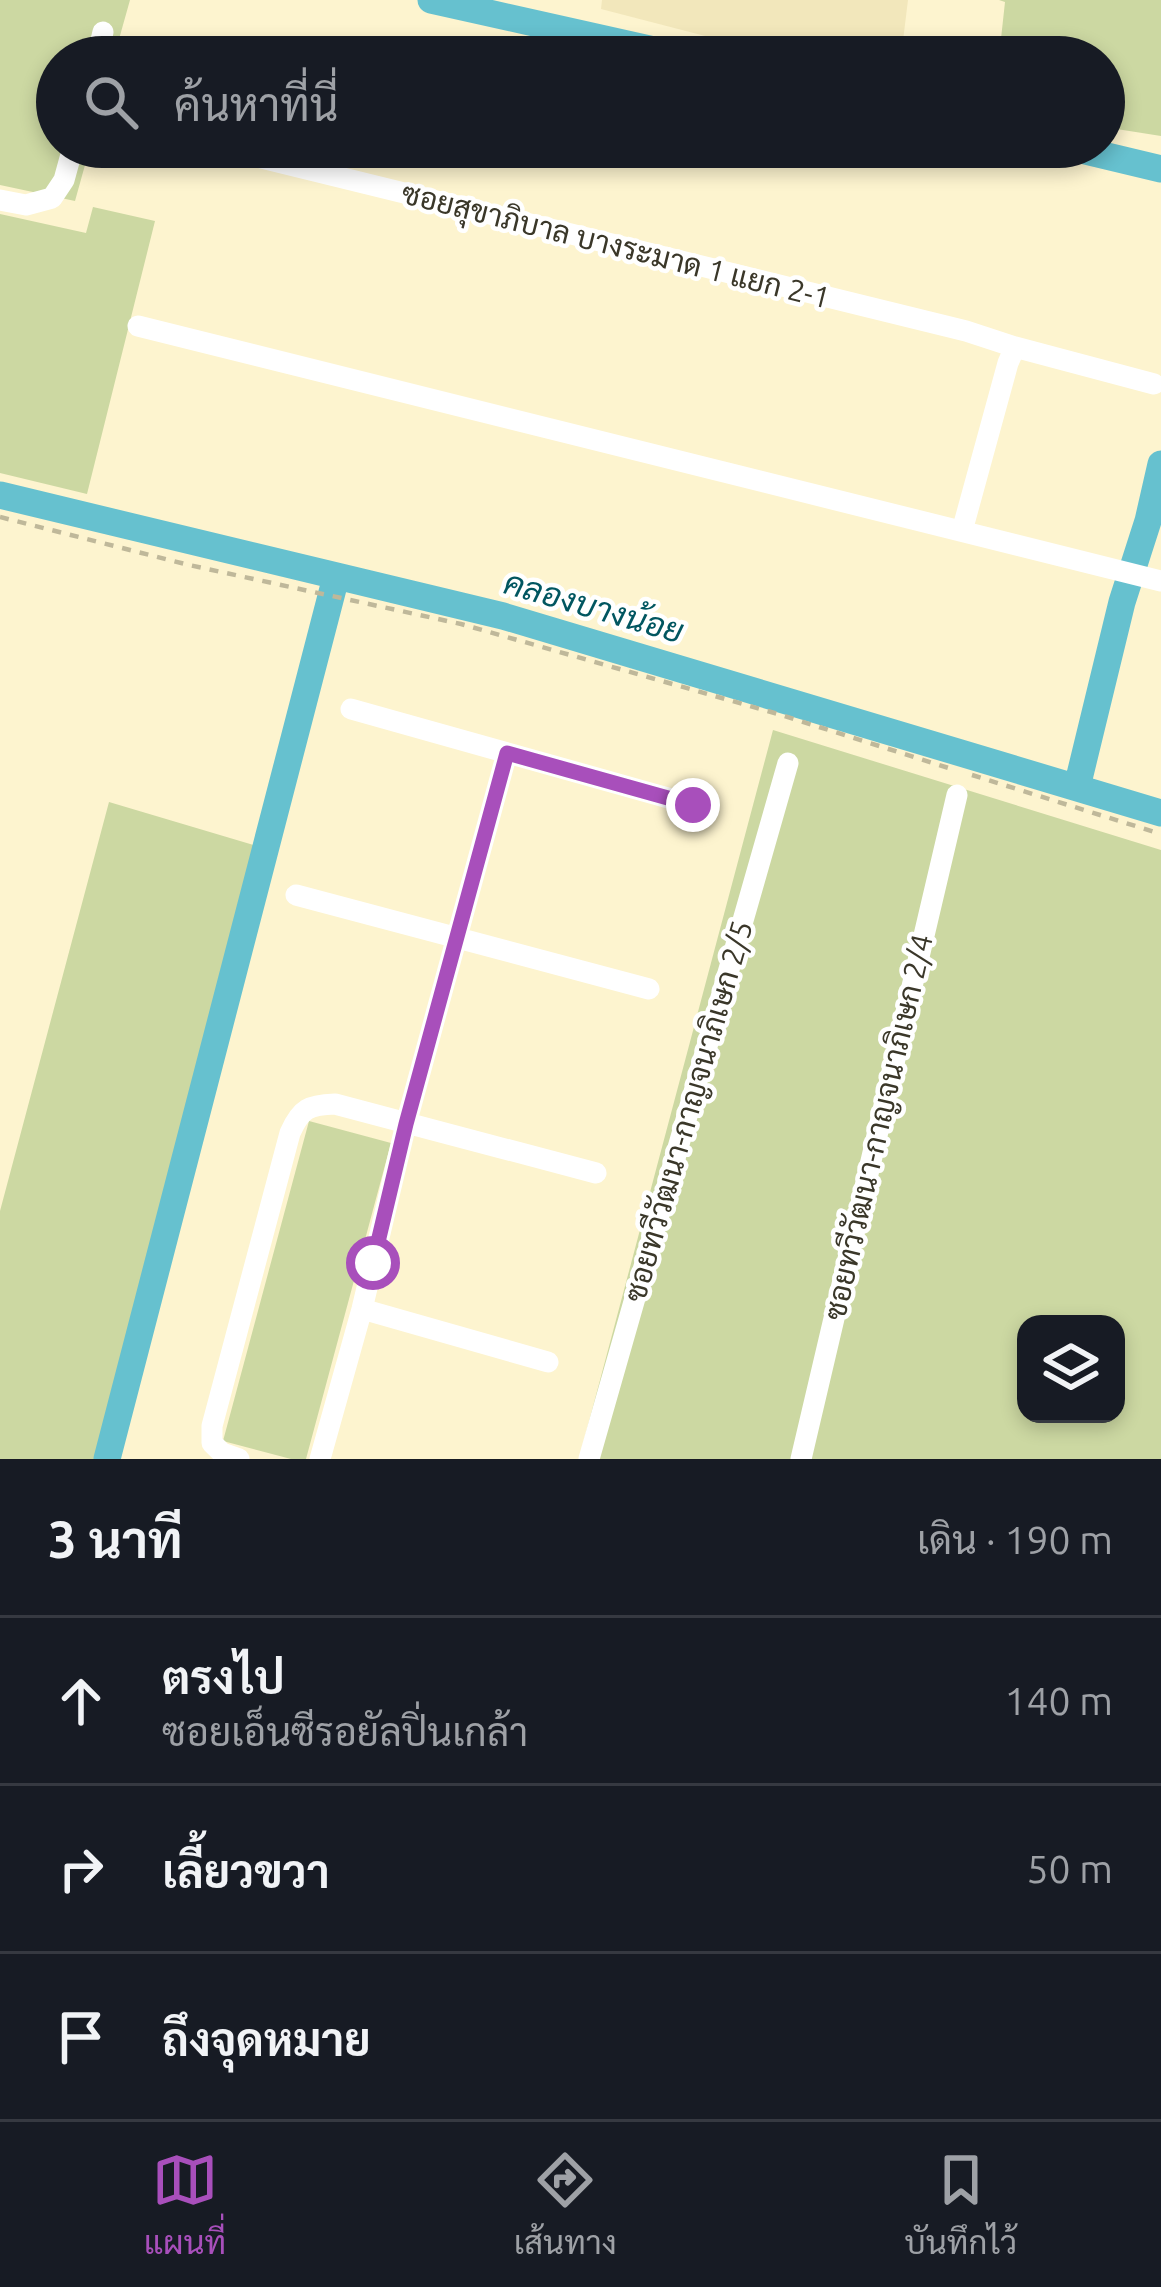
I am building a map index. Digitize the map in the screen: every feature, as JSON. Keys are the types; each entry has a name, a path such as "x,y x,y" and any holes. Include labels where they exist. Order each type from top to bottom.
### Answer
{"street":[{"path":"103,36 104,32"},
{"path":"0,200 26,205 52,198 67,168"},
{"name":"ซอยสุขาภิบาล บางระมาด 1 แยก 2-1","path":"302,168 966,331 1154,384"},
{"path":"138,326 1153,579"},
{"path":"962,531 1015,347"},
{"path":"351,710 693,805"},
{"path":"320,1459 507,753"},
{"name":"ซอยทวีวัฒนา-กาญจนาภิเษก 2/5","path":"589,1459 788,763"},
{"name":"ซอยทวีวัฒนา-กาญจนาภิเษก 2/4","path":"801,1459 957,795"},
{"path":"296,895 649,989"},
{"path":"239,1459 212,1443 212,1426 290,1133 296,1118 312,1105 335,1103 596,1173"},
{"path":"362,1310 548,1362"}],"path":[{"path":"0,517 189,565 461,624 778,714 1161,834"}],"shaded area":[{"path":"602,0 908,0 904,36 705,36 601,9"}],"green space":[{"path":"0,0 130,0 120,36 36,36 36,168 84,168 75,201 0,185"},
{"path":"999,0 1161,0 1161,136 1125,130 1125,36 1001,36 1005,2"},
{"path":"93,207 155,221 87,494 0,473 0,214 86,233"},
{"path":"773,730 1161,850 1161,1459 579,1459"},
{"path":"109,802 270,850 113,1459 0,1459 0,1211"},
{"path":"309,1121 391,1143 306,1459 291,1459 223,1441"}],"waterway":[{"path":"431,0 591,36"},
{"path":"1125,160 1161,169"},
{"path":"1077,787 1161,464"},
{"name":"คลองบางน้อย","path":"0,495 503,616 1161,813"},
{"path":"107,1459 336,577"}],"route":[{"path":"373,1263 507,753 693,805"}]}
